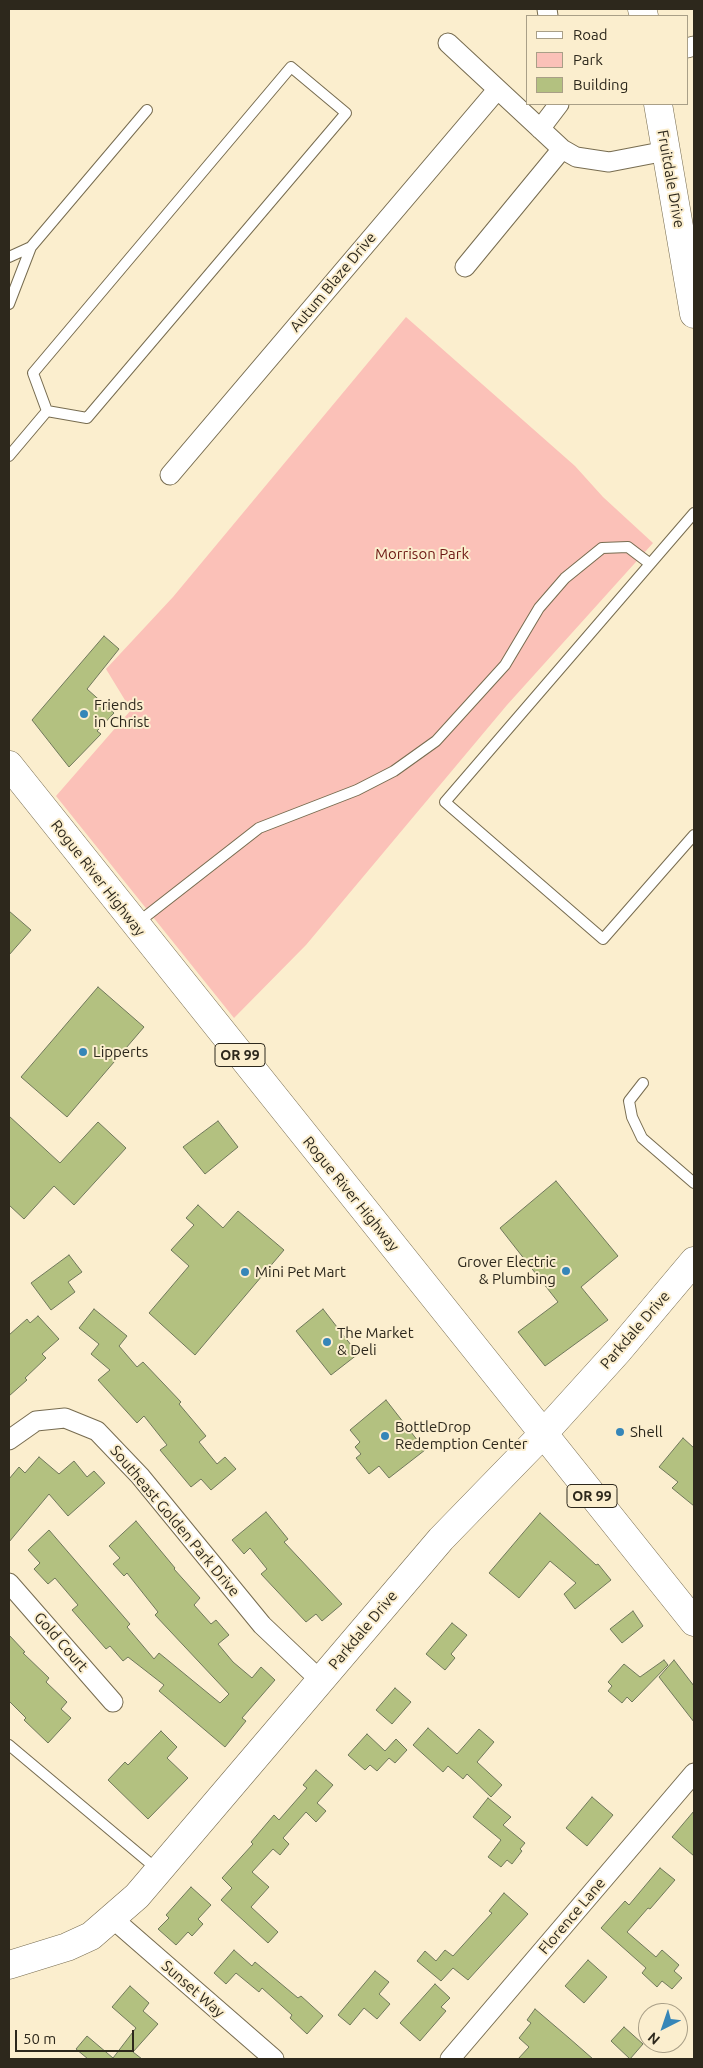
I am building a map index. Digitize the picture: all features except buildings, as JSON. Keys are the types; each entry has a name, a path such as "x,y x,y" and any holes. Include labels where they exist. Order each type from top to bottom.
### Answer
{"main road":[{"name":"Fruitdale Drive","path":"658,105 694,314"},
{"name":"Rogue River Highway","path":"9,765 694,1622"},
{"name":"Parkdale Drive","path":"9,1964 67,1947 91,1936 137,1896 442,1539 543,1434 619,1350 694,1260"}],"street":[{"path":"448,43 562,149 576,156 609,162 666,151"},
{"name":"Autum Blaze Drive","path":"170,475 497,90"},
{"path":"540,129 558,105"},
{"path":"465,267 562,149"},
{"name":"Southeast Golden Park Drive","path":"9,1440 36,1421 65,1418 98,1431 140,1476 262,1625 320,1680"},
{"name":"Gold Court","path":"9,1582 113,1702"},
{"name":"Florence Lane","path":"450,2059 694,1773"},
{"name":"Sunset Way","path":"112,1918 274,2059"}],"lane":[{"path":"291,67 346,113 87,418 48,411 33,373 291,67"},
{"path":"9,304 31,247 147,110"},
{"path":"9,258 31,247"},
{"path":"9,456 48,411"},
{"path":"694,512 446,802 603,939 694,835"},
{"path":"135,925 259,828 357,790 394,771 436,741 505,665 539,608 565,578 602,548 628,547 649,563"},
{"path":"643,1083 629,1101 632,1117 642,1138 694,1183"},
{"path":"9,1745 159,1870"}],"green space":[{"name":"Morrison Park","path":"406,317 575,466 603,497 653,543 507,705 306,945 234,1018 56,796 131,710 106,669 173,597"}],"place":[{"name":"Friends in Christ","path":"84,714"},
{"name":"Lipperts","path":"83,1052"},
{"name":"Grover Electric & Plumbing","path":"566,1271"},
{"name":"Mini Pet Mart","path":"245,1272"},
{"name":"The Market & Deli","path":"327,1342"},
{"name":"Shell","path":"620,1432"},
{"name":"BottleDrop Redemption Center","path":"385,1436"}]}
